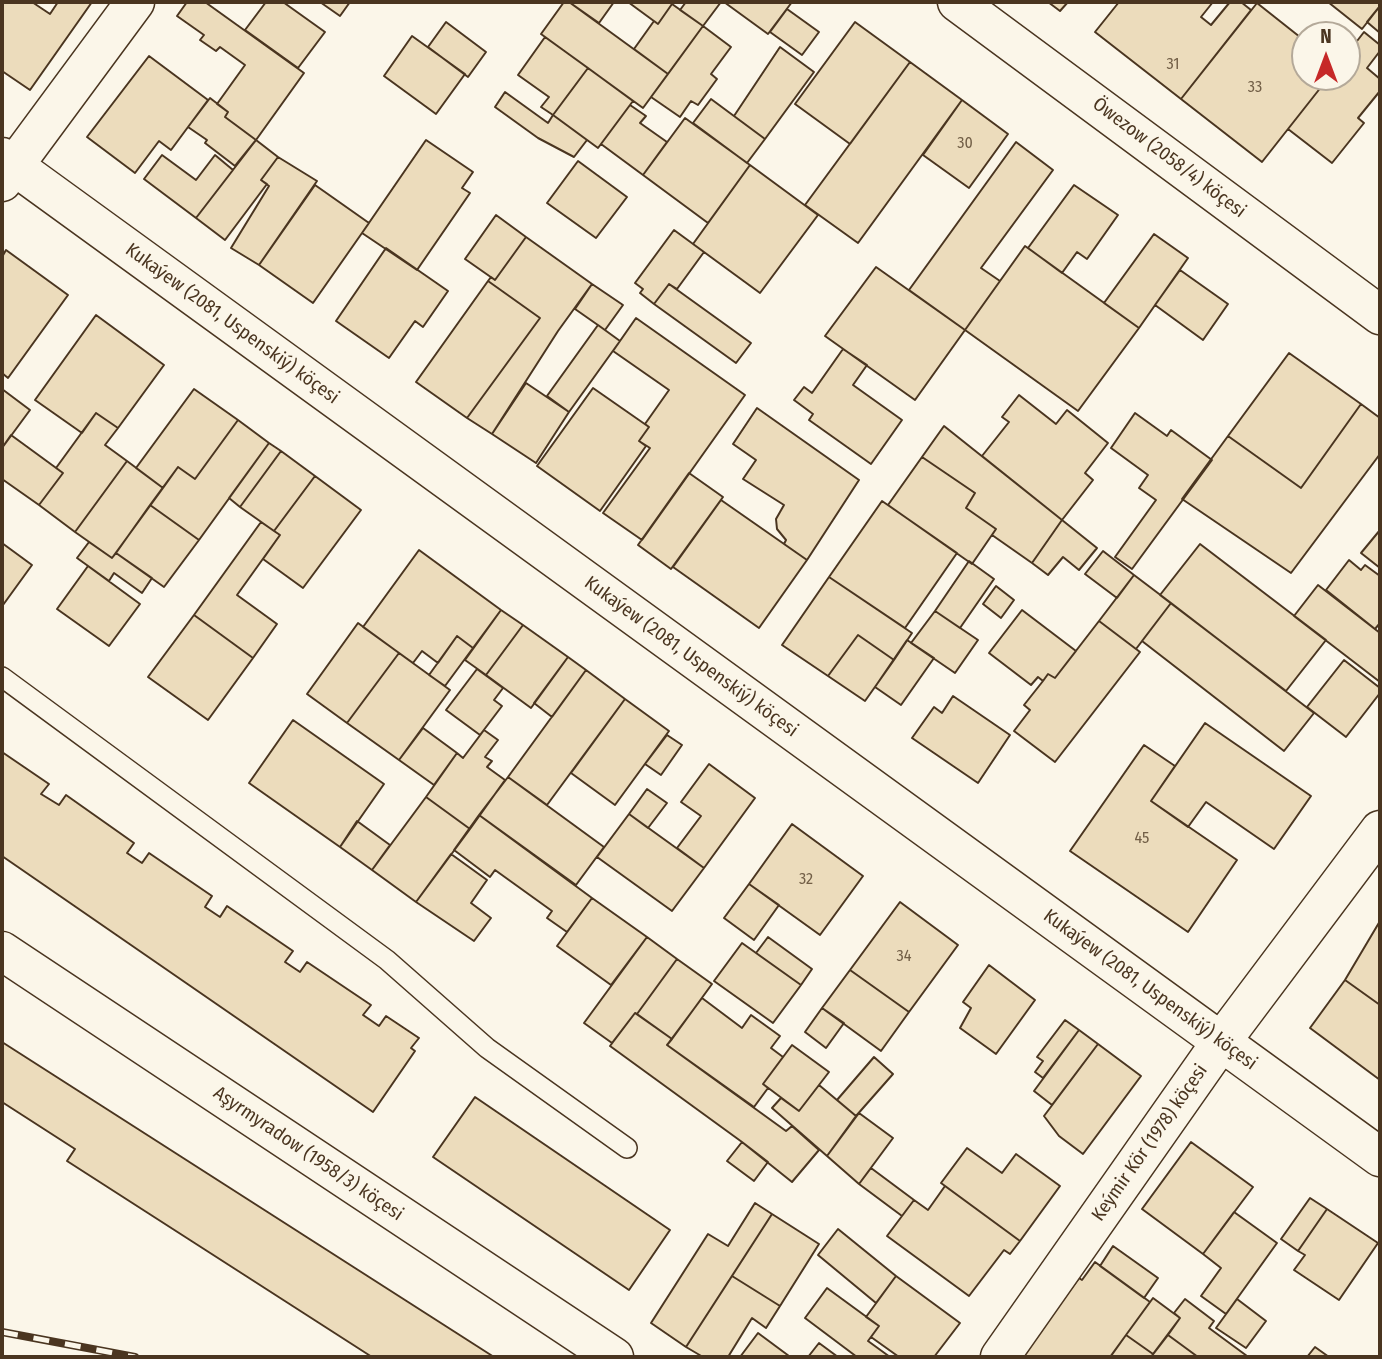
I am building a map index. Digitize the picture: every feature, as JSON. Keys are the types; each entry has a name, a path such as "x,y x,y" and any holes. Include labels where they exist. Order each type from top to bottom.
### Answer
{"street":[{"path":"6,168 135,2"},
{"name":"Öwezow (2058/4) köçesi","path":"957,2 1380,315"},
{"name":"Kukaýew (2081, Uspenskiý) köçesi","path":"6,168 1380,1157"},
{"name":"Keýmir Kör (1978) köçesi","path":"1000,1357 1221,1042 1380,830"},
{"name":"Aşyrmyradow (1958/3) köçesi","path":"2,951 614,1357"}],"lane":[{"path":"2,677 387,961 487,1048 628,1148"}],"building":[{"path":"2,2 32,2 50,14 58,2 92,2 30,90 2,71"},
{"path":"187,2 205,2 304,73 256,140 225,117 228,112 217,104 245,65 220,47 216,51 200,40 204,35 177,16"},
{"path":"266,2 283,2 325,32 298,68 245,30"},
{"path":"320,2 350,2 340,16"},
{"path":"564,2 569,2 668,74 643,108 541,34"},
{"path":"569,2 614,2 599,23"},
{"path":"628,2 669,2 672,4 658,24"},
{"path":"686,2 721,2 703,26 680,10"},
{"path":"724,2 792,2 768,34"},
{"path":"1048,2 1068,2 1060,11"},
{"path":"1119,2 1213,2 1201,17 1211,25 1230,2 1241,2 1251,10 1181,99 1095,32"},
{"path":"1328,2 1380,2 1380,6 1362,29 1361,21 1352,21"},
{"path":"1257,3 1291,30 1291,91 1318,91 1262,162 1181,99"},
{"path":"672,4 703,26 668,74 634,49 654,21 658,24"},
{"path":"1380,6 1380,33 1367,22"},
{"path":"787,9 819,32 802,55 770,32"},
{"path":"446,22 486,52 468,77 428,47"},
{"path":"855,22 910,62 850,144 795,104"},
{"path":"703,26 731,47 711,74 717,79 698,105 691,101 680,117 651,97"},
{"path":"1364,32 1380,45 1380,51 1367,68 1380,79 1380,91 1358,118 1364,123 1332,163 1288,129 1318,91 1361,91 1361,36"},
{"path":"412,36 465,74 436,114 384,76"},
{"path":"545,37 588,68 553,115 541,107 549,97 518,75"},
{"path":"780,47 814,72 765,139 734,116"},
{"path":"149,56 208,100 171,150 159,141 135,173 87,137"},
{"path":"910,62 962,100 858,243 805,205"},
{"path":"588,68 633,101 598,148 553,115"},
{"path":"505,92 548,123 553,115 587,140 574,157 538,138 495,107"},
{"path":"210,98 228,112 225,117 256,140 235,166 205,143 207,140 188,127"},
{"path":"711,99 765,139 747,163 693,123"},
{"path":"962,100 1008,134 969,188 923,155"},
{"path":"630,105 646,116 640,123 667,142 643,175 601,144"},
{"path":"685,118 750,165 708,223 643,175"},
{"path":"256,140 278,157 261,180 267,184 225,240 196,218"},
{"path":"426,140 473,172 462,188 470,193 417,270 362,233"},
{"path":"1016,142 1053,170 981,268 1000,281 965,330 909,290"},
{"path":"162,155 196,180 215,155 233,170 196,218 144,179"},
{"path":"278,157 317,181 259,265 231,248 269,186 261,180"},
{"path":"578,161 627,197 596,238 547,203"},
{"path":"750,165 818,215 760,293 693,244"},
{"path":"315,185 369,223 313,303 259,265"},
{"path":"1074,185 1118,215 1087,259 1077,252 1062,273 1028,248"},
{"path":"496,215 526,237 495,280 465,259"},
{"path":"674,230 704,252 677,289 669,284 654,304 640,293 643,289 635,283"},
{"path":"1154,234 1188,258 1139,328 1104,303"},
{"path":"526,237 592,284 558,331 492,434 467,418 540,318 488,281 491,277 495,280"},
{"path":"1025,246 1139,328 1078,411 965,330"},
{"path":"386,248 448,291 423,327 415,321 389,358 336,321"},
{"path":"6,250 68,295 8,378 2,373 2,257"},
{"path":"876,267 965,330 915,400 825,336"},
{"path":"1180,270 1228,304 1203,340 1155,305"},
{"path":"488,281 540,318 467,418 416,382"},
{"path":"592,284 623,305 605,330 575,309"},
{"path":"669,284 751,343 736,363 654,304"},
{"path":"96,315 164,365 118,428 96,413 82,433 35,400"},
{"path":"636,318 745,395 642,540 603,513 650,448 639,441 649,427 645,424 669,390 613,351"},
{"path":"598,325 620,341 569,412 547,396"},
{"path":"843,349 867,365 853,385 902,420 871,464 809,420 813,414 794,400 804,387 812,393"},
{"path":"1289,353 1361,404 1301,488 1228,436"},
{"path":"526,383 569,412 536,463 492,434"},
{"path":"593,388 649,427 639,441 646,446 600,511 537,466"},
{"path":"2,389 30,410 2,448"},
{"path":"194,389 238,420 195,479 178,467 163,488 136,468"},
{"path":"1019,395 1056,424 1067,410 1108,443 1085,473 1093,480 1062,520 982,456 1009,422 1002,417"},
{"path":"1361,404 1380,418 1380,454 1291,573 1182,499 1228,436 1301,488"},
{"path":"757,408 859,480 807,560 784,544 786,540 777,529 776,519 784,505 743,479 756,460 733,444"},
{"path":"96,413 118,428 105,445 127,461 75,532 39,505 63,473 56,468"},
{"path":"1135,413 1167,436 1171,430 1212,460 1132,569 1115,557 1156,500 1139,488 1148,475 1111,448"},
{"path":"238,420 269,443 199,540 150,505 178,467 195,479"},
{"path":"944,426 1062,520 1032,563 992,535 996,529 966,508 975,493 922,457"},
{"path":"11,435 63,473 39,505 2,479 2,448"},
{"path":"269,443 281,451 240,507 229,498"},
{"path":"281,451 315,476 274,531 240,507"},
{"path":"922,457 975,493 966,508 996,529 972,564 888,505"},
{"path":"127,461 163,488 112,558 75,532"},
{"path":"689,473 723,497 671,569 638,545"},
{"path":"315,476 361,510 303,588 263,559 280,535 274,531"},
{"path":"721,500 807,560 759,628 673,567"},
{"path":"882,501 957,553 905,628 829,577"},
{"path":"150,505 199,540 164,587 116,553"},
{"path":"1062,520 1097,548 1079,570 1063,557 1048,575 1032,563"},
{"path":"261,522 280,535 237,595 277,624 253,658 194,615"},
{"path":"1380,530 1380,568 1361,553"},
{"path":"89,542 112,558 116,553 152,578 142,593 114,573 109,581 77,558"},
{"path":"2,543 32,565 3,605 2,605"},
{"path":"1200,544 1326,640 1286,691 1160,595"},
{"path":"419,550 501,610 473,648 457,636 438,663 422,651 413,663 363,627"},
{"path":"1103,551 1134,575 1117,598 1085,574"},
{"path":"1349,560 1361,570 1365,565 1380,576 1380,623 1375,629 1326,590"},
{"path":"969,561 994,579 960,628 935,611"},
{"path":"88,566 140,604 109,646 57,609"},
{"path":"1134,575 1171,603 1136,649 1099,621"},
{"path":"829,577 912,633 894,660 858,635 828,676 782,645"},
{"path":"1318,585 1380,633 1380,682 1294,616"},
{"path":"996,586 1014,600 1001,618 983,604"},
{"path":"1171,603 1314,713 1284,751 1142,641"},
{"path":"501,610 523,625 486,675 465,660"},
{"path":"1022,610 1076,651 1055,678 1048,674 1043,681 1038,677 1031,685 989,653"},
{"path":"935,611 978,640 955,673 911,643"},
{"path":"194,615 253,658 208,720 148,677"},
{"path":"1099,621 1140,652 1055,762 1014,731 1030,710 1024,705 1048,674 1055,678"},
{"path":"358,623 399,653 347,723 307,694"},
{"path":"523,625 568,657 531,708 486,675"},
{"path":"858,635 894,660 865,701 828,676"},
{"path":"457,636 473,648 445,686 429,675"},
{"path":"907,640 934,658 901,705 875,687"},
{"path":"399,653 450,690 399,760 347,723"},
{"path":"568,657 586,670 552,717 534,703"},
{"path":"1344,660 1380,688 1380,693 1346,737 1307,707"},
{"path":"477,669 503,688 494,700 502,706 480,735 446,710"},
{"path":"586,670 625,699 547,805 508,777"},
{"path":"953,696 1010,735 978,783 912,738 934,707 942,713"},
{"path":"625,699 669,731 615,805 571,773"},
{"path":"293,720 384,784 340,847 249,783"},
{"path":"1205,723 1311,796 1274,849 1206,802 1188,827 1151,801"},
{"path":"423,728 457,753 434,785 399,760"},
{"path":"484,730 498,740 485,757 492,761 487,767 505,780 470,829 426,797 457,753 463,758"},
{"path":"667,735 682,745 661,775 645,764"},
{"path":"1144,745 1175,766 1151,801 1237,860 1188,932 1070,851"},
{"path":"2,752 49,784 41,794 59,805 66,795 134,843 127,853 142,863 149,853 212,896 205,907 220,917 227,906 293,951 285,962 300,972 307,962 371,1005 363,1015 379,1026 386,1016 419,1038 411,1048 415,1051 373,1112 2,856"},
{"path":"709,764 755,798 704,868 677,848 701,816 681,802"},
{"path":"508,777 604,847 576,885 479,815"},
{"path":"647,789 667,803 648,828 629,814"},
{"path":"426,797 470,829 416,902 372,870"},
{"path":"629,814 704,868 672,911 597,857"},
{"path":"479,815 592,898 567,932 547,918 552,911 495,870 490,877 454,850"},
{"path":"357,821 390,845 372,870 340,847"},
{"path":"792,824 863,876 820,935 749,884"},
{"path":"451,854 487,880 471,903 491,918 474,941 416,902"},
{"path":"749,884 779,905 754,940 724,918"},
{"path":"592,898 647,937 611,985 557,946"},
{"path":"900,902 958,945 909,1012 850,970"},
{"path":"1380,921 1380,1005 1345,980"},
{"path":"647,937 677,959 612,1043 584,1023"},
{"path":"768,937 812,969 801,985 756,953"},
{"path":"742,943 801,985 773,1023 714,981"},
{"path":"677,959 712,984 672,1039 637,1014"},
{"path":"989,965 1035,1000 996,1054 960,1028 971,1008 963,1002"},
{"path":"850,970 909,1012 881,1051 822,1008"},
{"path":"1345,980 1380,1005 1380,1080 1310,1028"},
{"path":"702,998 742,1028 751,1015 780,1036 771,1048 783,1057 763,1084 768,1088 754,1107 667,1045"},
{"path":"822,1008 844,1023 826,1048 805,1032"},
{"path":"635,1013 672,1039 667,1045 786,1131 792,1126 819,1150 792,1182 742,1142 610,1046"},
{"path":"1065,1020 1079,1030 1043,1078 1035,1072 1043,1061 1037,1057"},
{"path":"1079,1030 1098,1044 1052,1105 1034,1091"},
{"path":"2,1042 494,1357 372,1357 67,1161 75,1149 2,1102"},
{"path":"1098,1044 1141,1076 1083,1154 1059,1136 1044,1116"},
{"path":"792,1045 829,1072 799,1111 763,1084"},
{"path":"874,1057 893,1074 856,1116 837,1100"},
{"path":"819,1085 856,1116 827,1156 772,1108 781,1098 799,1111"},
{"path":"475,1097 670,1230 629,1290 433,1157"},
{"path":"859,1113 893,1138 859,1184 827,1156"},
{"path":"742,1142 768,1162 754,1181 727,1161"},
{"path":"1191,1142 1253,1187 1203,1254 1142,1209"},
{"path":"967,1148 1002,1173 1016,1154 1060,1186 1020,1241 941,1183"},
{"path":"871,1168 914,1200 902,1216 859,1184"},
{"path":"945,1186 1020,1241 1010,1254 1004,1250 969,1296 887,1236 914,1200 928,1210"},
{"path":"1310,1198 1327,1209 1298,1251 1281,1239"},
{"path":"755,1203 772,1214 686,1347 651,1323 708,1234 728,1246"},
{"path":"1327,1209 1378,1243 1339,1300 1294,1270 1305,1255 1298,1251"},
{"path":"1234,1212 1277,1243 1226,1314 1201,1296 1221,1268 1203,1254"},
{"path":"772,1214 819,1244 780,1306 732,1276"},
{"path":"838,1229 896,1276 876,1303 818,1255"},
{"path":"1113,1246 1158,1278 1144,1298 1100,1266"},
{"path":"1095,1262 1150,1302 1110,1357 1021,1357 1079,1278 1082,1280"},
{"path":"732,1276 780,1306 766,1328 752,1318 728,1357 703,1357 686,1347"},
{"path":"896,1276 960,1323 934,1357 899,1357 871,1337 879,1326 866,1317"},
{"path":"827,1288 879,1326 868,1341 890,1357 857,1357 805,1318"},
{"path":"1153,1298 1180,1318 1153,1354 1126,1335"},
{"path":"1185,1299 1214,1321 1209,1328 1247,1356 1198,1357 1168,1335 1180,1318 1174,1313"},
{"path":"1237,1299 1266,1321 1246,1348 1216,1328"},
{"path":"758,1333 789,1356 740,1357"},
{"path":"1126,1335 1153,1354 1151,1357 1111,1356"},
{"path":"1168,1335 1198,1357 1151,1357"},
{"path":"819,1343 838,1357 808,1357"},
{"path":"1315,1347 1329,1357 1307,1357"}],"railway":[{"path":"2,1332 135,1357"}]}
